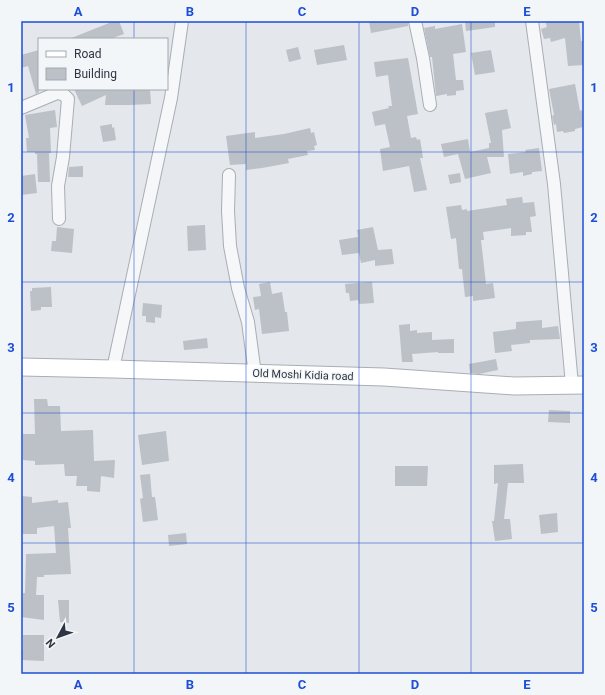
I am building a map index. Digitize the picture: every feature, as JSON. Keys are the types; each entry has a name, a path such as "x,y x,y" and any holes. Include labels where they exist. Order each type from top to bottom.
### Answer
{"street":[{"path":"113,369 171,98 182,21"},
{"path":"414,21 424,58 430,105"},
{"path":"532,21 554,184 578,385"},
{"path":"21,108 57,93 63,94 68,99 63,157 58,186 58,219"},
{"path":"229,175 228,211 230,246 238,288 248,322 256,374"},
{"name":"Old Moshi Kidia road","path":"21,367 384,378 514,386 578,385"}],"building":[{"path":"114,21 119,21 124,34 113,38 72,38"},
{"path":"369,21 408,21 408,26 371,33"},
{"path":"465,21 495,21 495,27 466,31"},
{"path":"545,21 579,21 581,41 584,41 584,65 568,66 565,38 551,42 550,38 544,39 541,29 547,27"},
{"path":"462,24 466,52 453,54 456,80 463,80 464,90 456,91 456,95 447,96 447,94 436,96 432,57 430,57 424,28 435,26 435,29"},
{"path":"344,45 347,60 317,65 314,50"},
{"path":"298,47 301,59 289,62 286,50"},
{"path":"38,50 39,92 36,94 28,66 21,68 21,55"},
{"path":"491,50 495,72 475,75 471,53"},
{"path":"408,58 418,114 407,116 411,138 416,137 417,140 420,139 423,158 420,158 427,190 414,192 409,166 383,171 380,149 390,147 385,124 375,126 372,112 392,106 388,75 376,77 374,62"},
{"path":"575,84 580,111 582,110 584,121 582,121 583,127 575,129 575,131 564,133 563,131 557,132 556,124 554,125 552,116 554,115 549,89"},
{"path":"74,90 150,90 151,104 105,105 106,95 82,106"},
{"path":"507,109 511,128 502,130 504,157 487,157 491,173 465,179 458,154 444,157 441,144 468,139 470,152 489,148 489,143 491,143 485,113"},
{"path":"55,110 57,127 50,128 50,182 38,182 37,154 35,154 35,152 27,152 26,138 29,138 25,115"},
{"path":"112,124 112,128 114,127 116,140 103,142 100,126"},
{"path":"310,128 311,133 314,132 317,145 314,146 315,150 307,151 308,155 288,159 289,163 262,168 246,170 246,164 230,165 226,136 255,132 255,138 284,134"},
{"path":"539,148 542,171 532,172 532,174 523,176 523,172 510,174 508,154 526,152 525,150"},
{"path":"83,166 83,177 68,177 69,167"},
{"path":"460,173 461,182 450,184 448,175"},
{"path":"35,174 37,193 21,195 21,176"},
{"path":"522,197 523,203 534,202 536,216 530,217 532,232 526,232 526,235 511,236 511,228 483,232 484,240 481,240 486,284 493,283 495,298 473,301 473,296 465,297 462,269 459,269 456,238 451,239 446,207 461,205 462,210 467,209 467,211 507,205 506,199"},
{"path":"205,225 206,250 188,251 187,226"},
{"path":"57,227 74,229 72,253 51,251 52,241 56,241"},
{"path":"373,227 378,250 392,249 394,264 375,266 375,260 361,263 359,253 342,255 339,240 358,237 357,230"},
{"path":"270,282 272,294 282,292 285,312 287,312 289,331 262,334 259,309 255,310 253,297 261,296 259,284"},
{"path":"372,282 374,303 359,304 358,300 350,301 349,293 346,293 345,284"},
{"path":"51,287 52,307 41,307 41,310 31,311 30,291 32,291 32,288"},
{"path":"143,303 162,305 161,318 155,317 155,323 146,322 146,316 142,316"},
{"path":"542,320 542,328 558,326 560,339 530,340 530,343 511,345 512,351 495,353 493,332 516,329 516,322"},
{"path":"410,324 410,331 417,330 417,333 432,332 432,340 454,339 454,353 438,352 412,354 413,362 402,362 399,325"},
{"path":"207,338 208,348 184,350 183,341"},
{"path":"496,359 498,370 479,374 470,373 469,364"},
{"path":"34,399 47,399 48,406 60,406 61,431 93,430 94,461 115,460 114,478 101,476 100,492 87,491 87,486 76,486 77,476 65,476 64,464 35,465 35,461 23,460 23,434 35,434"},
{"path":"549,410 570,411 570,423 548,422"},
{"path":"166,431 169,461 142,465 138,435"},
{"path":"523,464 524,483 508,483 504,519 510,519 512,539 495,541 492,521 494,521 498,483 494,484 494,465"},
{"path":"395,466 428,466 427,486 395,486"},
{"path":"150,474 152,497 155,497 158,520 143,522 140,499 143,498 140,475"},
{"path":"21,496 32,497 32,503 58,500 58,503 68,502 71,528 68,528 71,574 44,575 44,577 37,577 36,595 44,595 44,620 21,617 23,593 25,593 26,554 56,553 54,526 37,528 37,534 21,534"},
{"path":"557,513 558,532 541,534 539,515"},
{"path":"186,533 187,544 169,546 168,535"},
{"path":"58,600 69,600 69,623 60,622"},
{"path":"23,635 44,635 44,661 21,660"}]}
